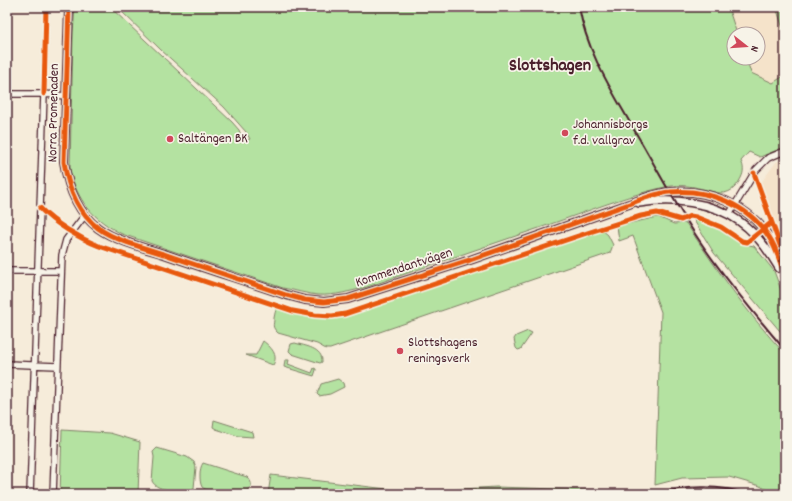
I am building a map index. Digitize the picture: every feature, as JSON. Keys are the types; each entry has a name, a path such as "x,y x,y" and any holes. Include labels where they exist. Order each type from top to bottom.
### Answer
{"street":[{"name":"Norra Promenaden","path":"69,7 64,162 66,175 72,191 85,215"},
{"path":"7,94 44,94 66,96"},
{"path":"30,494 44,94"},
{"path":"729,215 756,170 768,158 785,151"},
{"name":"Kommendantvägen","path":"85,215 98,228 130,243 286,295 305,300 324,302 348,299 470,260 648,196 670,192 688,191 705,194 734,205 755,220 769,237 777,251 785,278"},
{"name":"Kommendantvägen","path":"629,204 657,200 692,203 729,215 740,222 759,240 785,278"},
{"path":"53,494 60,271 66,240 85,215"},
{"path":"7,271 60,271"},
{"path":"7,364 57,366"}],"shaded area":[{"path":"725,7 785,7 785,104 759,110 745,66 766,66 766,26 732,26"},
{"path":"785,158 785,250 760,184 776,162"},
{"path":"7,271 10,271 7,391"}],"green space":[{"path":"75,7 110,7 232,122 239,130 243,141 250,139 246,132 224,107 161,50 117,7 728,7 734,26 726,26 726,66 749,66 751,73 773,83 785,75 785,147 760,157 749,152 741,161 743,165 743,174 741,178 731,190 726,192 720,193 686,186 661,188 618,200 367,287 331,295 309,294 283,288 122,234 103,222 88,208 77,190 70,169"},
{"path":"776,7 785,7 785,35"},
{"path":"658,217 674,224 686,223 733,291 771,339 785,354 785,486 781,494 774,494 760,486 729,477 682,478 655,485 661,312 633,236 619,241 617,226"},
{"path":"693,219 729,234 739,243 754,246 774,271 785,301 785,337 714,253"},
{"path":"601,229 608,235 613,245 610,253 330,349 278,333 273,324 277,308 320,318 351,315"},
{"path":"528,331 532,333 521,349 518,350 514,339 516,336"},
{"path":"263,341 269,346 275,355 273,365 246,355 256,355"},
{"path":"295,343 313,348 322,357 322,362 320,363 292,354 289,351 291,344"},
{"path":"285,360 289,360 288,364 312,373 314,368 316,369 314,376 284,367"},
{"path":"338,379 343,383 344,387 330,394 319,396 317,394 321,384"},
{"path":"214,420 252,432 253,437 238,436 216,429 213,427"},
{"path":"62,430 110,433 140,442 138,494 60,494"},
{"path":"157,448 187,457 194,462 196,467 194,488 191,490 170,490 155,485 152,481 153,452"},
{"path":"203,463 247,477 251,482 251,487 241,492 218,492 205,489 202,487 200,480 200,470"},
{"path":"271,475 412,492 496,487 617,491 618,494 268,494"}],"railway":[{"path":"579,7 588,39 601,70 616,99 682,213 719,269 785,350"},
{"path":"656,494 678,489 702,487 713,487 747,494"}],"cycle path":[{"path":"44,94 46,7"},
{"path":"69,7 64,162 68,181 79,207 91,222 98,228 121,240 286,295 305,300 324,302 348,299 470,260 649,196 684,191 712,196 726,201 750,216 761,226 772,242 785,277"},
{"path":"754,173 780,245"},
{"path":"40,208 67,230 99,246 293,311 332,316 345,314 641,216 657,213 681,220 690,216 696,217 721,227 742,241 747,242 771,223"}],"place":[{"name":"Johannisborgs f.d. vallgrav","path":"565,133"},
{"name":"Saltängen BK","path":"170,139"},
{"name":"Slottshagens reningsverk","path":"400,351"}],"district":[{"name":"Slottshagen","path":"550,66"}]}
